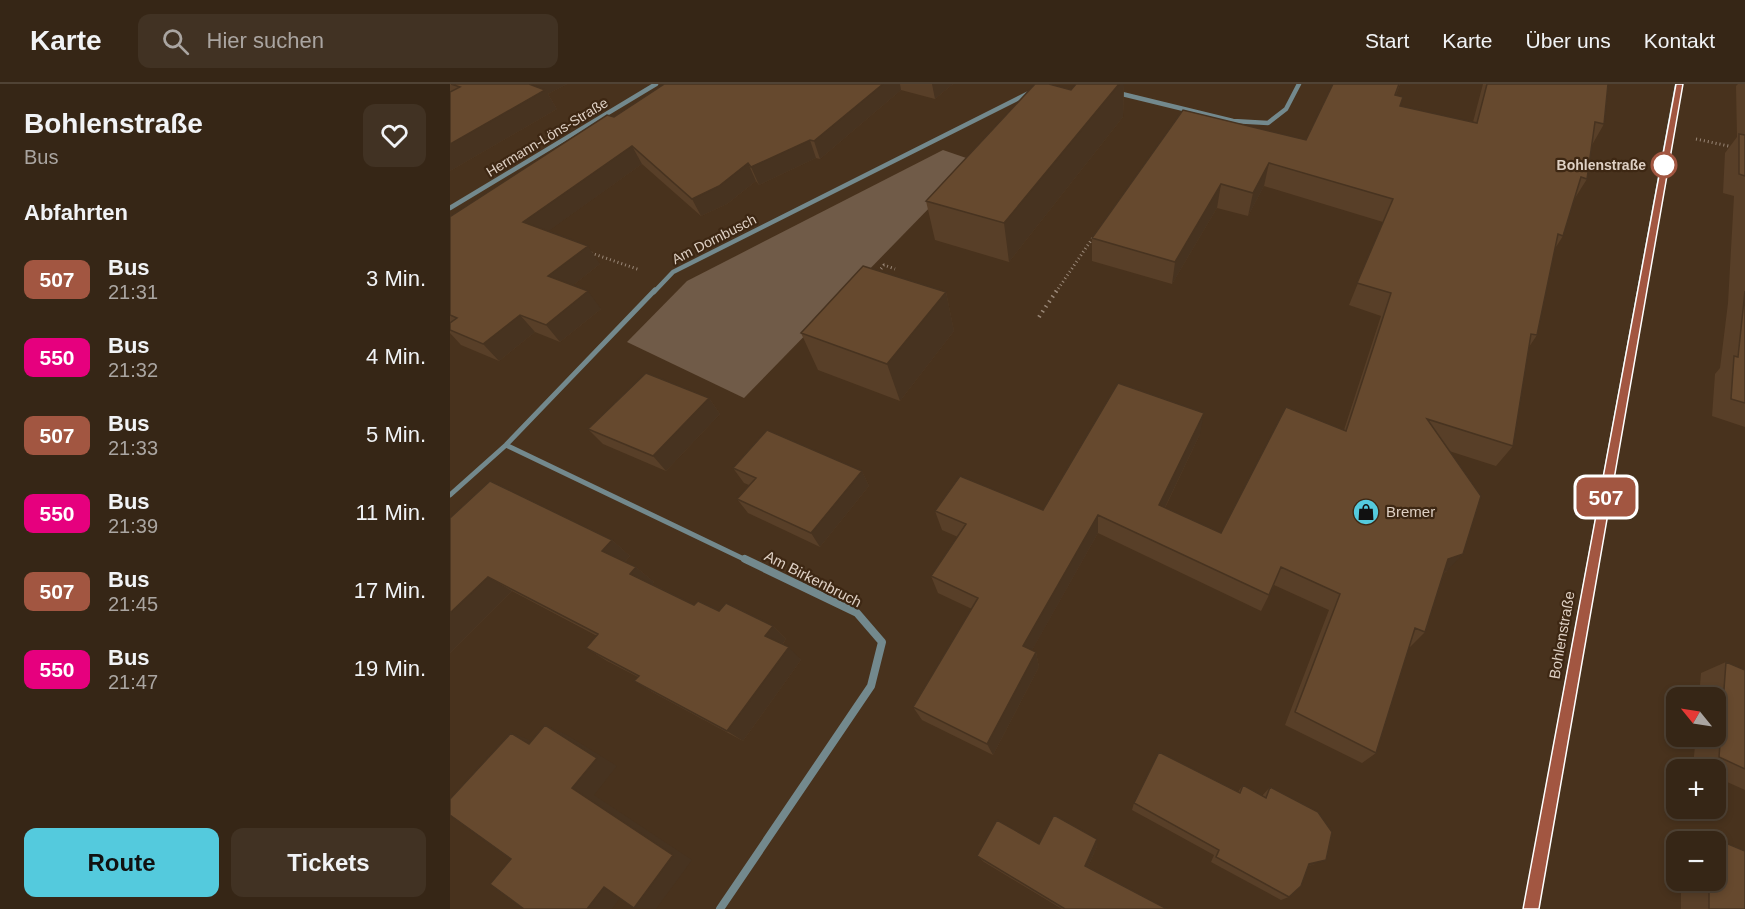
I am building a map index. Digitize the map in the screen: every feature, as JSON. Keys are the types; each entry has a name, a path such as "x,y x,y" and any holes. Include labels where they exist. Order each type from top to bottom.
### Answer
{"street":[{"name":"Hermann-Löns-Straße","path":"450,208 656,84"},
{"path":"1117,92 1233,121 1268,123 1286,109 1299,84"},
{"name":"Bohlenstraße","path":"1531,909 1679,84"},
{"name":"Am Dornbusch","path":"450,495 506,445 666,279 683,267 1036,89"},
{"name":"Am Birkenbruch","path":"506,445 857,613 882,642 871,686 720,909"}],"path":[{"path":"1670,133 1734,147"},
{"path":"1039,317 1100,227"},
{"path":"588,252 666,279"},
{"path":"871,281 884,265 895,269"}],"shaded area":[{"path":"943,150 975,161 744,398 627,342 687,281"}],"building":[{"path":"451,84 529,84 545,90 450,144 450,92 460,87"},
{"path":"664,84 883,84 814,141 810,140 751,167 748,163 719,186 692,199 632,146 523,222 588,246 548,276 588,291 546,325 520,315 483,344 450,330 450,323 457,318 450,315 450,216 607,115 614,117"},
{"path":"1035,84 1049,84 1071,90 1076,84 1119,84 1004,223 926,201"},
{"path":"1333,84 1399,84 1395,95 1403,97 1400,106 1477,123 1487,84 1608,84 1604,124 1595,122 1587,179 1581,177 1563,236 1558,234 1537,335 1531,334 1513,446 1427,419 1481,496 1463,554 1448,559 1425,632 1415,628 1376,753 1295,712 1340,594 1281,567 1269,595 1098,515 1023,646 1036,652 987,744 913,707 978,598 931,576 966,524 935,511 960,476 1043,510 1118,383 1204,413 1159,505 1221,533 1286,407 1346,431 1391,293 1357,283 1393,199 1269,163 1253,193 1221,184 1175,262 1092,238 1183,110 1306,140"},
{"path":"1739,134 1745,135 1745,176 1739,174"},
{"path":"863,266 946,292 887,364 801,333"},
{"path":"1745,291 1745,403 1731,399 1734,356 1738,357"},
{"path":"646,373 709,398 653,456 588,429"},
{"path":"767,430 862,471 811,533 737,499 756,478 733,468"},
{"path":"490,481 612,540 602,551 636,567 630,574 694,605 698,601 719,611 726,603 773,626 765,636 789,647 727,731 634,681 639,676 586,648 598,634 488,577 450,613 450,518"},
{"path":"1726,662 1745,670 1745,769 1719,757 1720,747 1726,747 1726,687 1724,687"},
{"path":"545,725 597,758 572,788 673,855 634,908 604,887 587,909 524,909 490,884 511,859 450,815 450,799 511,733 529,744"},
{"path":"1159,752 1240,793 1243,785 1266,798 1270,787 1318,812 1332,832 1326,860 1309,864 1301,886 1289,897 1216,857 1219,850 1134,803"},
{"path":"1054,815 1097,839 1085,866 1167,909 1065,909 977,856 997,820 1039,844"},
{"path":"1726,843 1745,851 1745,909 1709,909 1709,891 1726,891"}],"bus line":[{"name":"507","path":"1531,909 1679,84"}],"place":[{"name":"Bohlenstraße","path":"1664,165"},
{"name":"Bremer","path":"1366,512"}]}
